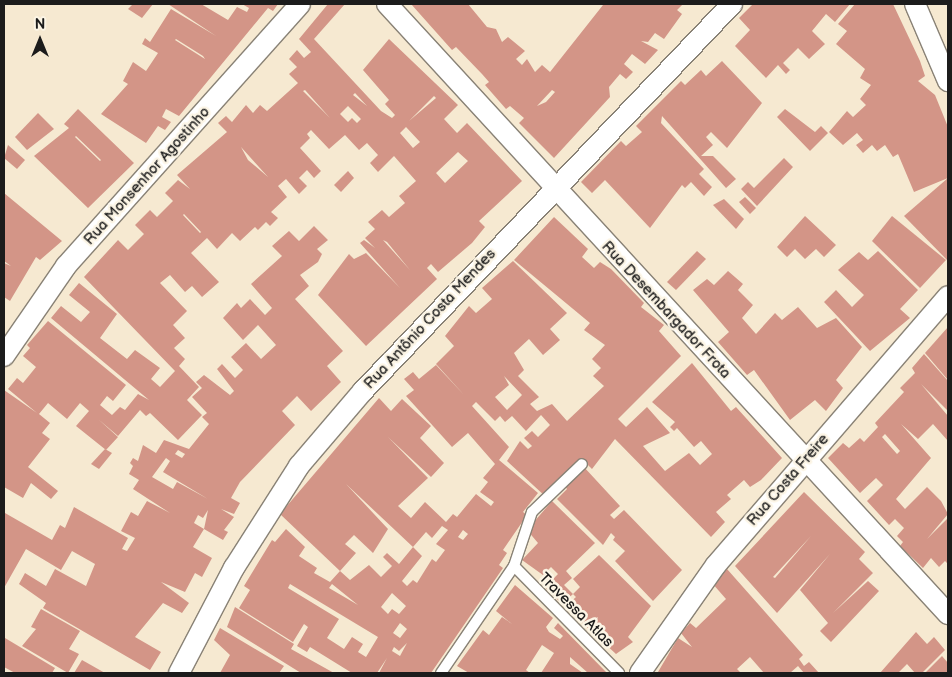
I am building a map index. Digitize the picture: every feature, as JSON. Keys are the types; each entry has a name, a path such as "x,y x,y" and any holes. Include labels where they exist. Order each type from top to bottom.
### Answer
{"street":[{"name":"Rua Monsenhor Agostinho","path":"4,356 66,266 300,4"},
{"name":"Rua Desembargador Frota","path":"387,4 553,188 948,614"},
{"name":"Rua Antônio Costa Mendes","path":"179,673 234,568 299,466 553,188 732,4"},
{"path":"915,4 948,81"},
{"name":"Rua Costa Freire","path":"640,673 716,565 948,296"}],"lane":[{"path":"441,673 514,566 532,512 582,464"},
{"name":"Travessa Atlas","path":"514,566 619,673"}],"building":[{"path":"133,4 153,4 142,18 128,9"},
{"path":"168,4 201,4 228,20 237,7 247,12 249,8 242,4 278,4 273,11 268,8 179,116 166,109 162,117 171,122 165,130 158,126 146,143 101,114 128,84 123,81 133,62 146,71 158,53 142,44 145,38 150,42 171,9 216,36","holes":["176,39 205,59 175,40"]},
{"path":"328,4 345,4 314,39 381,111 392,118 395,115 385,104 389,100 363,70 389,39 458,105 444,119 457,133 467,123 522,181 479,221 485,227 472,243 438,272 431,264 427,268 437,279 366,346 318,295 349,254 354,259 366,253 400,288 360,243 364,240 375,248 365,238 375,229 368,222 382,210 389,217 405,203 399,196 416,181 394,156 378,172 370,163 378,155 367,143 359,150 345,135 329,149 311,130 307,134 310,138 300,148 321,171 314,178 307,170 299,178 307,186 299,194 286,179 278,186 287,197 271,212 278,218 270,226 266,222 258,230 255,227 240,241 232,233 217,249 207,238 191,253 219,282 202,297 192,286 185,292 170,275 160,283 187,311 173,325 185,338 174,348 185,359 179,366 199,387 187,400 202,415 178,440 150,413 146,416 140,410 118,436 98,419 118,437 106,450 76,426 89,411 80,403 67,419 48,403 39,414 50,423 42,433 50,439 28,467 58,491 51,499 31,483 23,498 4,487 4,390 37,413 8,389 17,378 23,383 36,367 23,356 30,348 27,345 48,321 126,385 113,401 107,396 100,405 112,415 120,407 125,410 138,394 149,400 51,318 61,306 81,322 90,312 69,295 79,283 117,314 100,338 127,359 135,350 160,368 151,379 160,387 175,371 84,277 118,240 128,250 144,234 135,225 150,210 157,217 173,201 165,193 178,180 190,189 177,175 227,132 218,123 226,116 232,122 246,105 253,113 260,105 267,111 298,83 289,74 297,67 289,59 297,50 304,58 311,52 299,39","holes":["305,90 330,118 303,91","355,93 367,106 353,95","434,96 436,98 409,121","348,106 361,119 357,123 352,118 348,122 340,114","406,127 420,142 413,148 400,133","241,147 268,177 248,160","458,152 468,161 445,183 436,173","184,214 200,233 183,215","383,240 387,242 410,270"]},
{"path":"411,4 468,4 487,27 496,29 502,42 508,37 525,51 516,59 522,65 527,59 535,72 542,65 550,72 603,5 683,4 677,10 682,14 664,39 655,33 648,42 641,41 658,50 645,64 632,54 624,64 633,72 626,79 620,74 609,87 610,97 554,158 519,123 524,118 510,106 506,109 485,85 489,82 482,74 456,47 452,50","holes":["552,90 555,92 546,102 537,106"]},
{"path":"753,4 850,4 835,22 826,14 812,31 825,44 809,59 798,48 783,63 790,70 786,74 778,65 766,78 735,46 750,30 739,18"},
{"path":"855,4 893,4 920,61 925,76 918,81 935,95 948,127 948,178 914,192 898,154 893,157 885,145 877,151 872,145 863,153 856,145 863,140 857,133 843,145 829,132 847,111 853,117 866,105 860,99 871,85 860,78 865,69 836,44 847,31 838,24"},
{"path":"722,61 762,103 727,148 711,132 706,137 713,145 701,156 713,156 736,179 726,188 662,116 661,123 704,169 699,174 712,187 704,196 691,182 685,188 682,185 650,228 605,180 592,193 581,182 621,141 626,146 642,132 636,126 681,81 685,85 701,70 706,76"},
{"path":"78,109 134,163 88,208 34,156 69,128 64,124","holes":["76,136 100,161 75,137"]},
{"path":"785,109 815,132 821,126 828,133 810,151 777,117"},
{"path":"38,113 54,129 27,150 15,137"},
{"path":"8,145 25,160 17,169 4,158"},
{"path":"784,158 793,167 757,206 741,189 748,182 754,188"},
{"path":"348,171 354,178 341,192 334,185"},
{"path":"948,178 948,261 904,216"},
{"path":"4,193 62,241 40,260 36,257 10,301 4,297 4,263 11,266 4,261"},
{"path":"745,197 756,208 750,214 739,202"},
{"path":"724,199 744,219 736,229 713,205"},
{"path":"805,216 836,245 824,257 816,249 805,259 795,249 787,257 777,247"},
{"path":"892,216 946,260 920,288 872,241"},
{"path":"554,217 588,249 582,257 594,268 600,262 611,269 644,303 641,307 664,325 659,331 681,356 618,419 626,427 647,407 670,433 643,446 665,471 689,453 700,465 712,454 701,441 694,447 677,428 674,431 670,427 675,422 652,402 692,363 731,411 736,407 782,458 761,480 750,487 744,480 727,495 731,499 716,512 725,522 711,537 615,439 592,469 582,459 546,497 507,461 520,441 528,449 532,446 524,438 532,431 538,437 550,425 541,415 526,431 512,416 505,422 500,416 495,421 476,402 472,406 509,447 499,460 538,493 523,512 527,515 503,550 507,553 499,565 503,568 431,673 379,673 387,658 377,673 352,673 310,647 307,652 297,646 308,627 304,624 293,642 239,608 250,590 244,586 272,540 275,542 286,529 305,547 299,556 317,568 314,573 330,582 340,571 280,514 379,398 391,411 402,399 431,426 420,438 444,463 431,477 388,437 428,478 398,506 411,518 425,502 446,522 453,514 457,517 476,494 491,506 494,502 480,492 488,482 483,478 495,464 468,433 452,447 406,396 414,390 404,379 413,372 419,379 436,365 465,396 436,364 454,346 445,336 469,306 476,313 492,299 482,288 513,261 567,313 550,329 560,340 543,355 529,339 514,353 524,370 518,376 539,397 530,404 537,411 552,404 567,421 604,386 593,376 601,368 592,359 605,345 584,330 590,323 514,260","holes":["504,376 522,395 507,410 495,397 509,385","346,484 413,547 399,564 387,553 383,557 392,566 381,577 369,565 350,580 340,571 356,553 345,544 354,535 373,553 388,529","442,526 448,530 436,544 445,550 436,562 432,559 417,583 413,580 407,586 402,581 422,556 413,547 426,532 432,538","463,530 468,534 463,540 458,537","290,584 378,637 366,657 358,652 363,644 352,637 344,649 327,638 339,619 288,588","332,584 358,605 329,588","392,593 406,606 399,614 392,609 388,614 381,607","400,623 407,629 400,638 393,633","407,643 400,656 392,651 394,647 399,651"]},
{"path":"314,226 328,240 317,249 322,254 318,262 300,275 309,286 295,299 343,351 327,366 341,382 311,411 297,396 282,411 295,425 240,482 231,498 240,503 234,514 221,509 234,517 224,530 228,532 223,540 204,529 193,547 212,558 202,577 195,573 185,592 161,582 189,603 182,613 163,603 135,637 161,652 150,670 43,608 46,603 19,584 25,573 46,586 55,569 86,586 95,564 72,551 61,570 26,549 4,588 5,513 52,540 60,525 65,528 74,507 128,538 122,549 127,551 135,538 121,531 131,512 138,516 147,501 170,513 133,489 139,480 129,474 133,466 130,463 133,458 138,461 143,445 156,453 164,440 189,449 209,424 202,417 207,413 192,397 202,388 196,382 204,375 230,395 234,391 217,369 222,364 235,378 243,370 231,357 246,343 261,359 276,345 258,325 243,340 223,318 237,303 241,308 250,299 265,315 272,308 251,284 282,256 272,246 289,231 299,241","holes":["178,450 185,454 182,458 175,454","166,458 170,461 163,472 208,499 177,482 173,489 152,477","208,510 204,529 194,523 198,515 203,518"]},
{"path":"697,251 706,259 676,290 667,282"},
{"path":"878,251 918,290 900,309 910,318 870,351 824,302 836,290 852,307 864,295 838,270 859,252 868,260"},
{"path":"728,271 743,284 738,290 753,305 742,318 756,334 775,313 782,320 798,307 817,328 836,318 862,347 836,380 843,388 826,411 815,400 790,420 754,370 747,375 718,342 729,332 693,290 707,279 714,285"},
{"path":"948,327 948,380 925,353"},
{"path":"924,354 948,381 948,411 921,384 948,416 948,441 933,424 918,439 901,424 931,458 896,499 905,509 927,487 941,501 948,514 927,539 948,518 948,564 945,561 939,567 931,558 923,568 900,546 903,542 897,536 904,528 895,519 889,525 867,501 883,485 876,478 860,493 828,458 843,443 849,448 860,438 864,442 878,427 875,423 904,392 900,388 915,373 912,368","holes":["885,434 900,451 897,454 882,437"]},
{"path":"105,449 112,453 99,469 91,464"},
{"path":"583,466 620,506 610,515 614,519 624,510 682,570 653,601 615,561 625,551 648,572 613,540 615,537 611,533 603,545 557,499 567,489 564,485"},
{"path":"804,492 865,552 859,559 873,573 833,613 868,581 879,591 831,642 820,631 828,623 800,590 830,554 777,613 735,566","holes":["811,536 775,578 773,577"]},
{"path":"552,501 595,543 566,571 572,578 564,585 573,594 562,604 545,587 558,574 551,567 543,575 522,560 538,543 527,530"},
{"path":"599,555 651,606 628,637 633,642 616,654 565,607 576,597 573,594 580,587 573,579"},
{"path":"727,569 803,655 799,659 804,666 809,662 819,673 804,673 798,666 790,673 764,673 750,657 737,669 741,673 658,672 678,638 692,647 681,633 690,623 696,628 726,599 712,583"},
{"path":"515,585 553,618 546,627 549,632 560,639 563,636 554,628 558,623 607,673 588,673 570,657 570,664 583,673 541,673 554,653 542,645 526,670 530,673 469,673 457,666 483,630 489,635 502,617 512,624 496,611"},
{"path":"235,607 294,644 291,649 334,673 301,673 227,627"},
{"path":"41,609 80,631 69,649 79,654 68,673 22,646 36,629 31,627"},
{"path":"220,628 284,666 279,673 220,673 230,655 214,640"},
{"path":"916,632 927,644 934,637 945,650 922,673 915,673 907,664 898,673 880,673"},
{"path":"5,638 55,668 52,673 15,673 4,667"},
{"path":"942,656 948,663 948,673 925,673"},
{"path":"82,660 105,673 74,673"}]}
